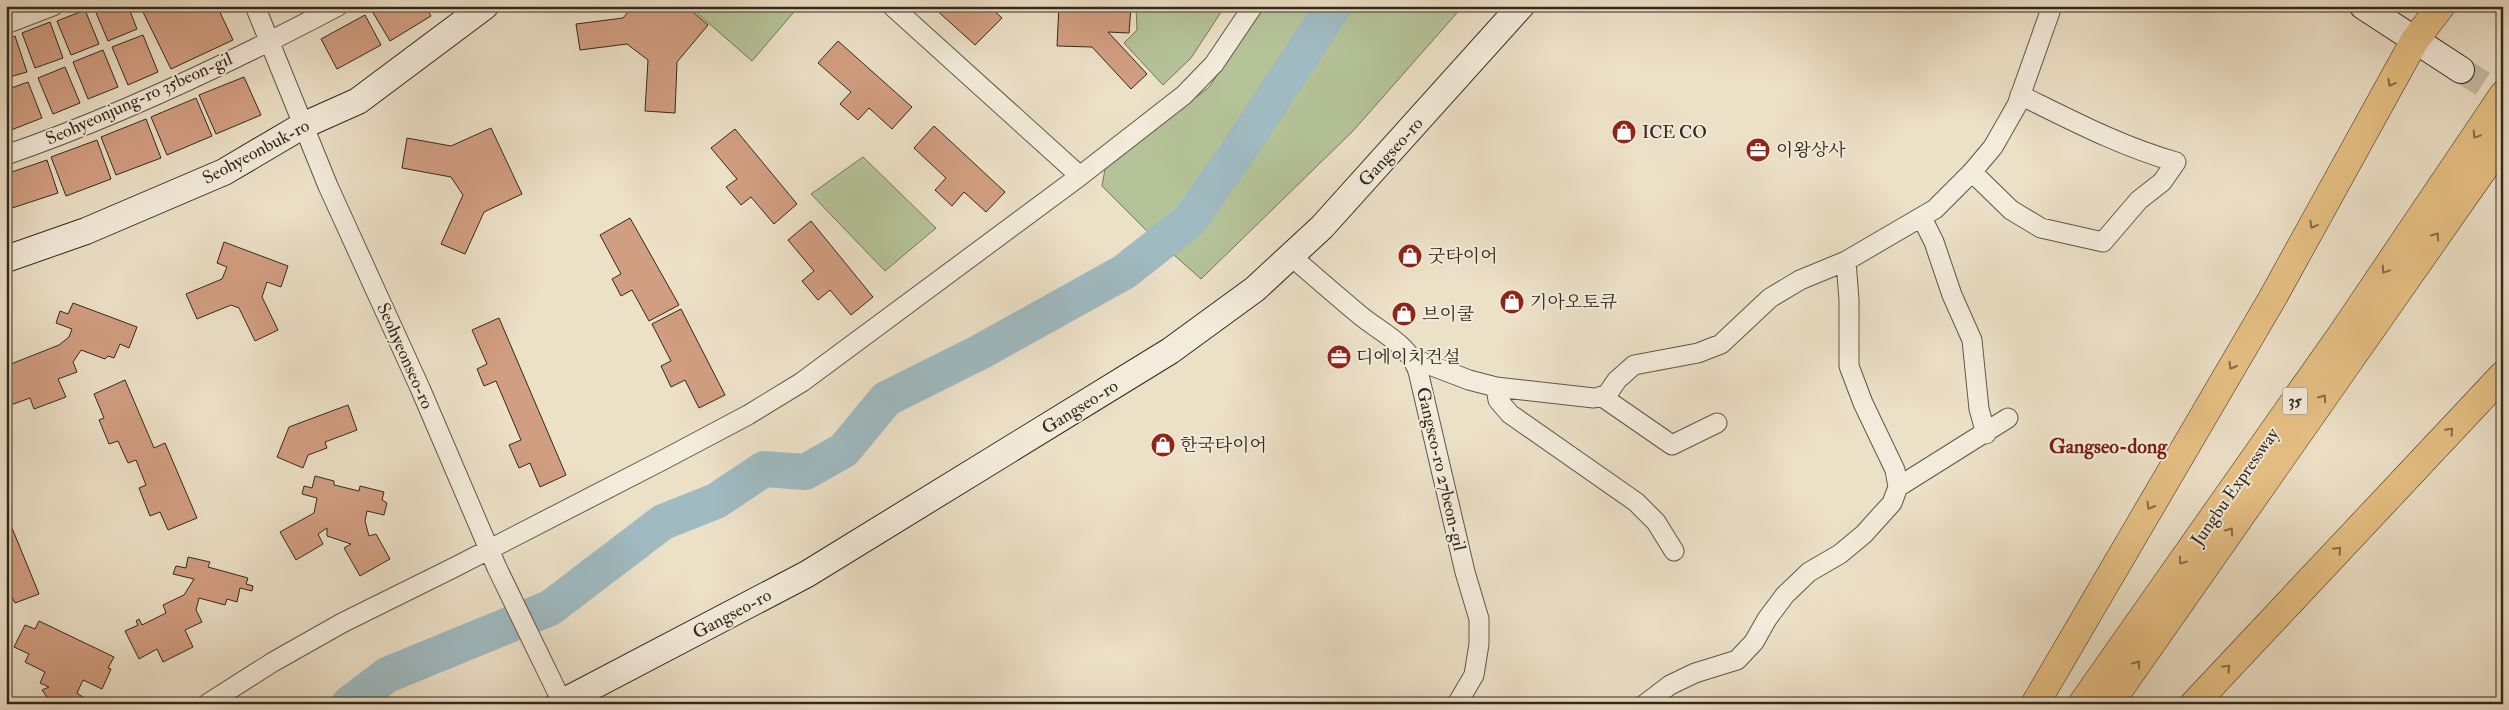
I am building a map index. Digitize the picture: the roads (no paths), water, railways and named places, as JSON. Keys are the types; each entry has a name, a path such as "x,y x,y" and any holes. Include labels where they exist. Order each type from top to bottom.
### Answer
{"highway":[{"path":"2035,704 2272,299 2415,40 2441,6"},
{"name":"Jungbu Expressway","path":"2082,704 2344,331 2503,94"},
{"name":"Jungbu Expressway","path":"2109,704 2503,141"},
{"path":"2194,704 2503,375"}],"street":[{"path":"6,24 53,6"},
{"name":"Seohyeonseo-ro","path":"255,6 271,42 302,126 497,568 543,662 560,703"},
{"name":"Seohyeonjung-ro 35beon-gil","path":"6,155 45,142 138,103 271,42 338,6"},
{"name":"Seohyeonbuk-ro","path":"6,258 86,232 224,172 302,126 358,101 484,6"},
{"path":"892,6 1080,176"},
{"path":"207,704 273,662 342,623 490,550 740,420 802,382 1080,176 1184,95 1214,64 1253,6"},
{"name":"Gangseo-ro","path":"560,703 807,574 1170,351 1255,289 1322,227 1522,6"},
{"path":"1291,256 1363,318 1396,341 1414,359 1469,380 1496,387 1594,398 1606,396 1617,380 1634,365 1698,353 1721,344 1770,298 1800,280 1846,261 1898,228 1922,218 1972,172 1993,147 2020,95 2052,6"},
{"path":"2363,6 2462,70"},
{"path":"1972,172 2011,210 2041,228 2104,242 2139,200 2162,182 2176,162 2153,156 2020,95"},
{"path":"1922,218 1934,242 1952,295 1972,340 1979,409 1986,434"},
{"path":"1645,704 1670,685 1695,673 1737,660 1754,642 1767,619 1785,595 1809,572 1840,554 1864,534 1892,503 1898,487 1895,470 1863,403 1849,366 1849,300 1846,261"},
{"name":"Gangseo-ro 27beon-gil","path":"1414,359 1465,572 1479,619 1479,644 1474,676 1457,704"},
{"path":"1496,387 1498,400 1510,414 1636,502 1656,522 1674,551"},
{"path":"1601,396 1672,445 1717,423"},
{"path":"1898,487 1986,434 2008,418"}],"waterway":[{"path":"349,704 387,675 550,608 663,522 716,501 764,469 805,472 844,450 886,399 980,352 1124,272 1189,221 1237,153 1334,6"}],"tunnel":[{"path":"2461,70 2503,97"}],"place":[{"name":"ICE CO","path":"1624,132"},
{"name":"이왕상사","path":"1758,150"},
{"name":"굿타이어","path":"1410,256"},
{"name":"기아오토큐","path":"1512,302"},
{"name":"브이쿨","path":"1404,314"},
{"name":"디에이치건설","path":"1339,357"},
{"name":"한국타이어","path":"1163,445"}],"district":[{"name":"Gangseo-dong","path":"2108,446"}]}
